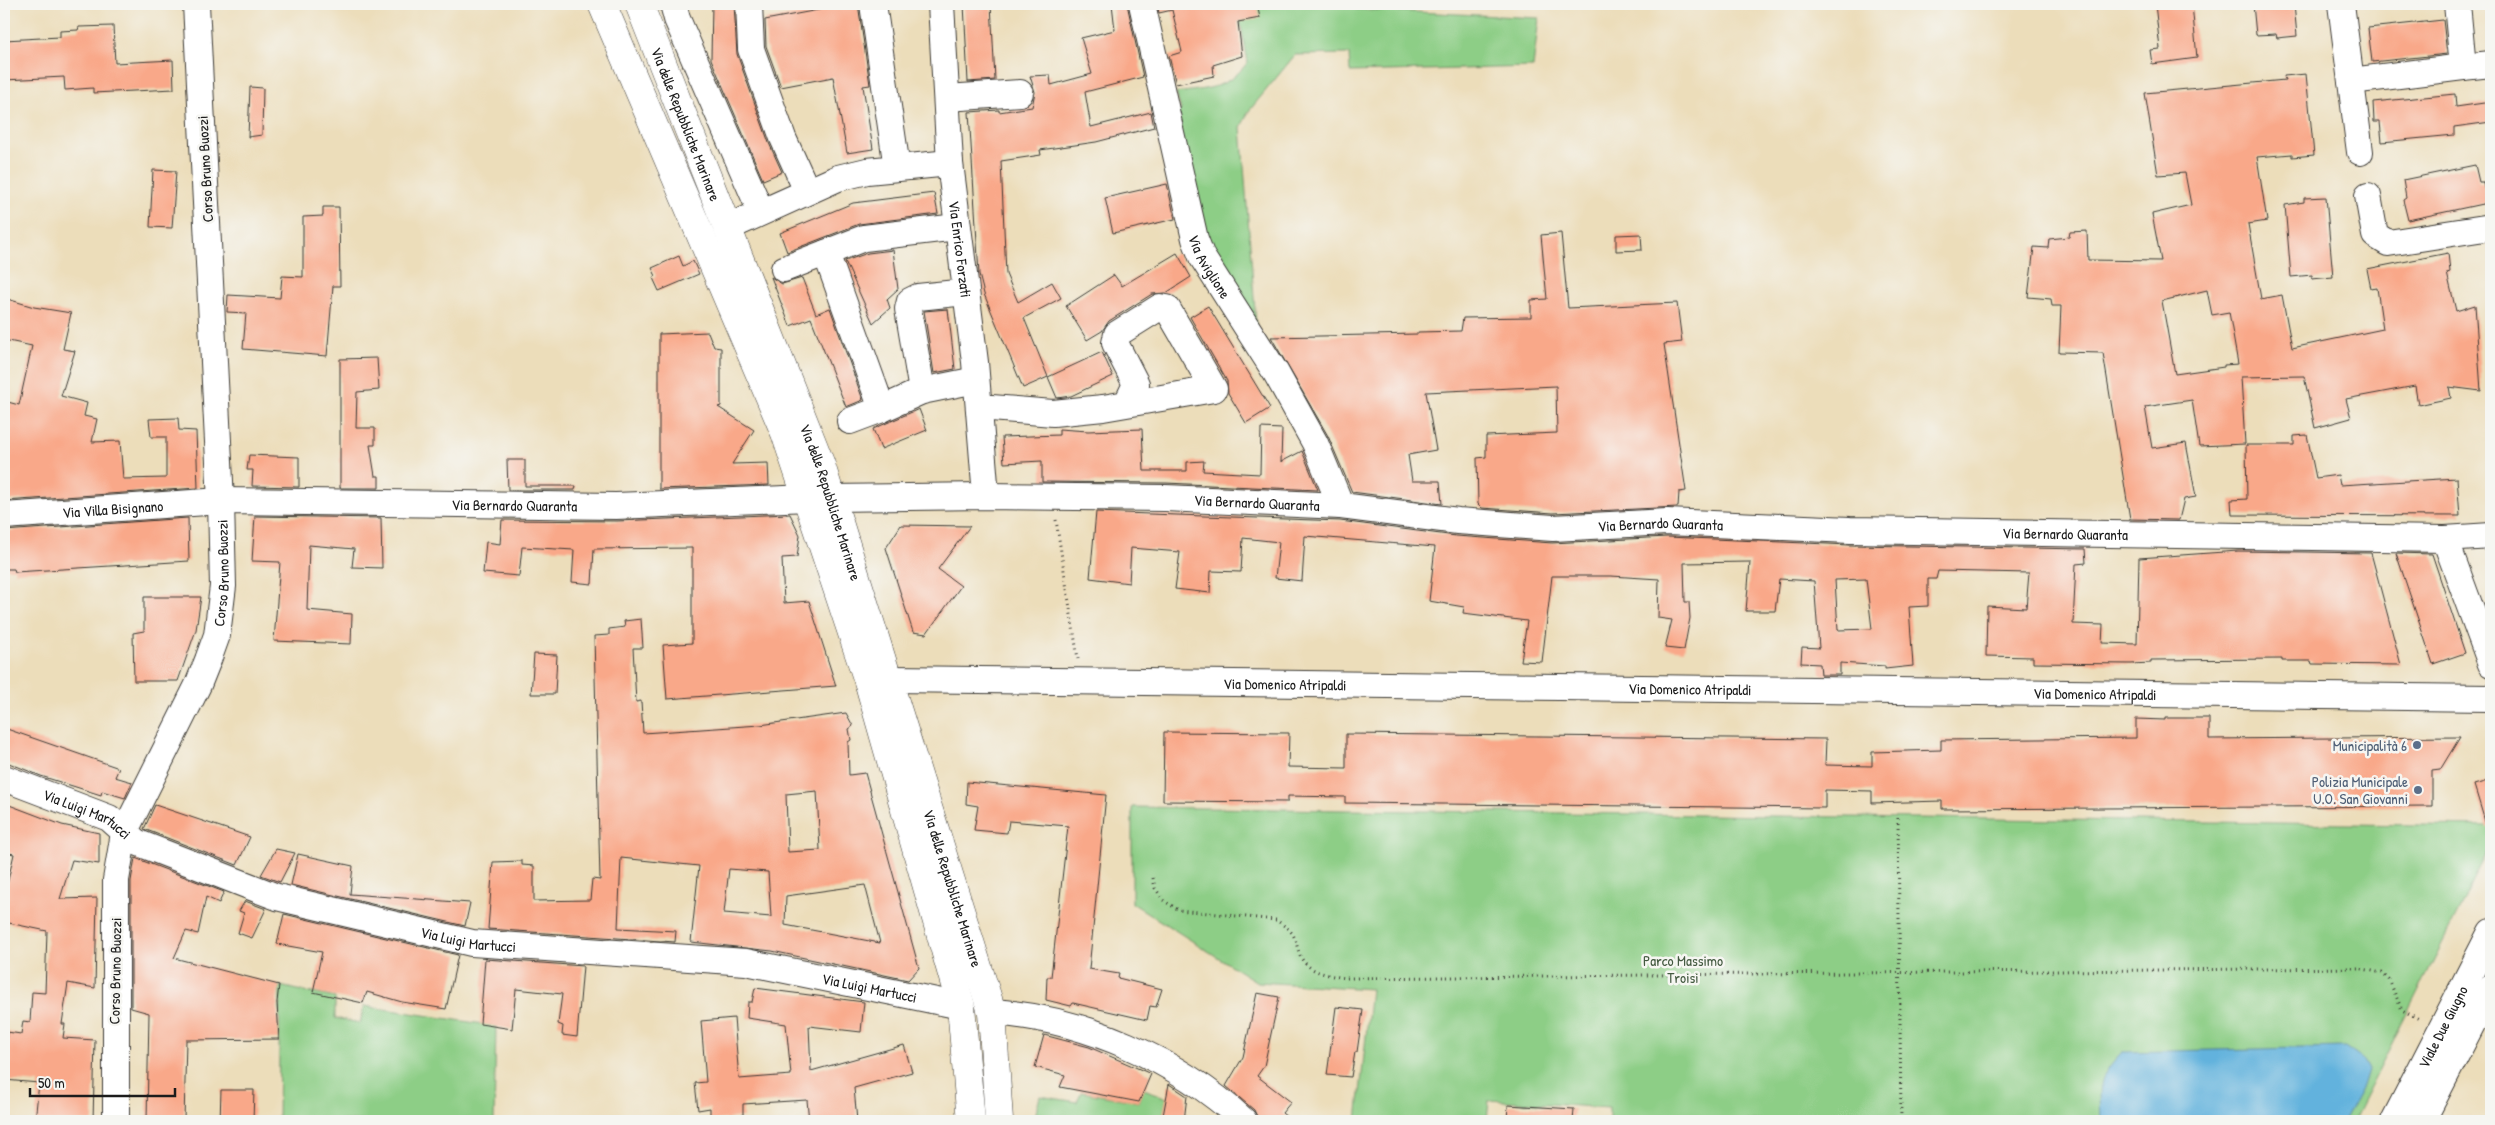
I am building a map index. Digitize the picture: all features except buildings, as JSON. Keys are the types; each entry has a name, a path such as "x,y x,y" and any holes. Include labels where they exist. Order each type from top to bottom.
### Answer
{"main road":[{"name":"Via delle Repubbliche Marinare","path":"602,4 785,433 819,498 879,682 992,1012 999,1121"},
{"name":"Via delle Repubbliche Marinare","path":"638,4 821,465 819,498"},
{"name":"Via delle Repubbliche Marinare","path":"879,682 961,1006 971,1121"},
{"path":"961,1006 992,1012"}],"street":[{"name":"Corso Bruno Buozzi","path":"116,1121 116,880 124,833 198,685 217,635 223,586 221,501 196,4"},
{"path":"673,4 677,19 761,212"},
{"path":"749,4 751,49 783,138 806,191"},
{"path":"873,4 897,168"},
{"name":"Via Enrico Forzati","path":"941,4 950,163 976,380 986,496"},
{"name":"Via Aviglione","path":"1142,4 1195,239 1202,257 1276,373 1315,443 1341,506"},
{"path":"2348,4 2351,81 2360,152"},
{"path":"2458,4 2463,67"},
{"path":"2351,81 2491,64"},
{"path":"947,98 1020,93"},
{"path":"727,228 838,178 897,168 950,163"},
{"path":"2368,196 2375,235 2388,243 2491,227"},
{"path":"784,269 864,238 957,227"},
{"path":"826,253 882,409"},
{"path":"922,391 908,309 910,301 918,297 966,292"},
{"path":"850,421 922,391 976,380"},
{"path":"979,408 1053,413 1127,403"},
{"name":"Via Bernardo Quaranta","path":"221,501 616,506 819,498 986,496 1165,498 1341,506 1458,521 1552,528 1667,522 1850,530 2444,539 2491,536"},
{"name":"Via Villa Bisignano","path":"4,516 221,501"},
{"path":"2444,539 2491,664"},
{"name":"Via Domenico Atripaldi","path":"879,682 1082,681 2491,698"},
{"name":"Via Luigi Martucci","path":"4,778 109,818 136,842 277,897 472,943 746,962 961,1006"},
{"name":"Viale Due Giugno","path":"2394,1121 2491,932"},
{"name":"Viale Due Giugno","path":"2422,1121 2491,987"},
{"path":"992,1012 1028,1014 1055,1021 1149,1056 1219,1098 1244,1121"}],"path":[{"path":"1053,497 1068,608 1082,681"},
{"path":"1898,818 1901,1121"},
{"path":"1153,878 1155,888 1164,901 1179,910 1276,920 1288,928 1295,938 1297,951 1305,964 1317,972 1346,978 2358,968 2382,973 2389,980 2402,1010 2421,1020"}],"green space":[{"path":"1222,4 1355,4 1355,9 1539,18 1533,67 1350,72 1349,54 1295,55 1249,111 1241,127 1257,337 1211,259 1173,113 1181,110 1176,93 1224,83 1240,71 1248,62 1240,21 1227,23"},
{"name":"Parco Massimo Troisi","path":"1132,807 2491,826 2491,846 2353,1121 1609,1121 1609,1108 1489,1100 1487,1121 1357,1121 1371,989 1257,982 1132,903"},
{"path":"280,986 335,998 335,1018 360,1023 364,1006 496,1026 494,1121 278,1121"},
{"path":"1144,1089 1167,1098 1162,1121 1034,1121 1040,1096 1077,1102 1081,1092 1139,1102"}],"water":[{"path":"2345,1047 2362,1059 2368,1070 2363,1086 2344,1121 2101,1121 2101,1084 2108,1069 2122,1052"}],"place":[{"name":"Municipalità 6","path":"2417,745"},
{"name":"Polizia Municipale U.O. San Giovanni","path":"2418,790"}]}
